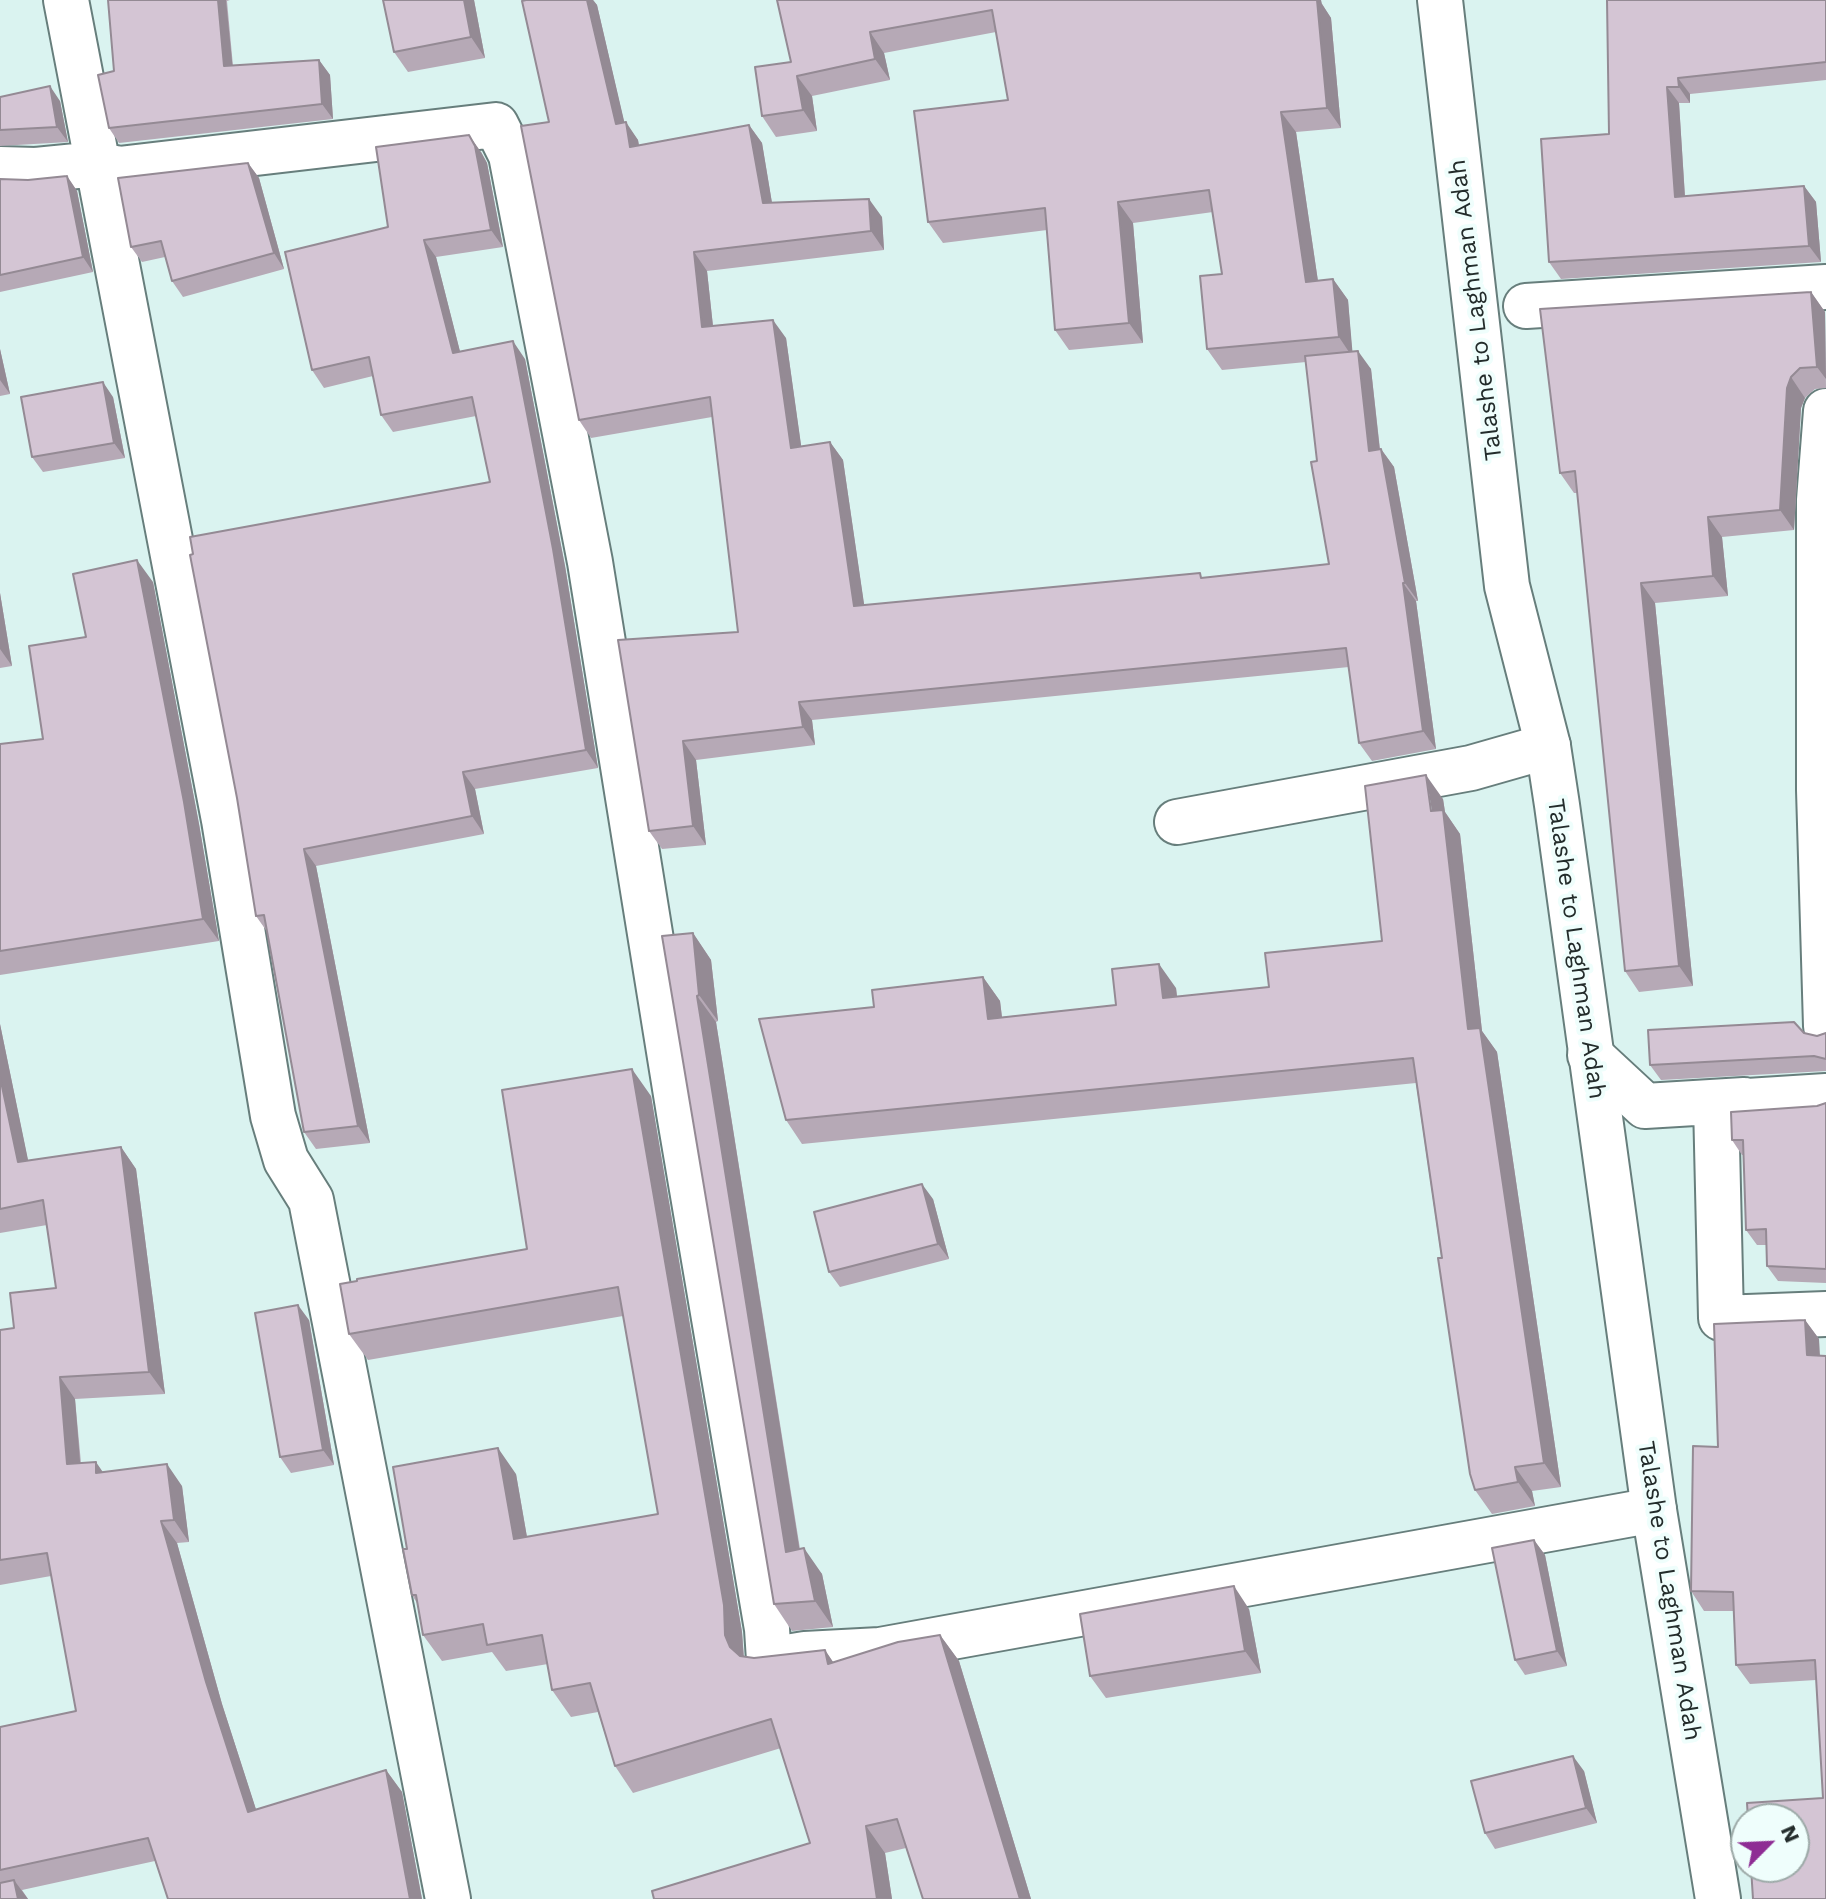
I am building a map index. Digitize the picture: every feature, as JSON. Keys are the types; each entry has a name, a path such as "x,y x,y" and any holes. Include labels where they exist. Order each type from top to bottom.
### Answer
{"street":[{"path":"66,0 224,820 273,1116 286,1160 311,1200 448,1899"},
{"name":"Talashe to Laghman Adah","path":"1440,0 1507,586 1548,746 1654,1510 1718,1899"},
{"path":"0,169 36,170 97,164 119,169 496,125 511,155 590,562 676,1097 767,1629 769,1660 805,1654 880,1650 1654,1510"},
{"path":"1526,306 1826,287"},
{"path":"1826,411 1819,790 1826,1026"},
{"path":"1177,822 1471,768 1548,746"},
{"path":"1590,1055 1645,1106 1826,1096 1716,1103 1721,1318 1826,1314"}],"building":[{"path":"108,0 218,0 224,66 319,60 322,104 109,128 98,75 114,71"},
{"path":"383,0 464,0 471,37 394,52"},
{"path":"587,0 616,124 626,122 630,147 749,125 763,203 869,199 871,231 694,252 702,327 773,320 791,448 830,442 854,606 1200,573 1201,578 1329,564 1311,462 1317,461 1305,356 1358,351 1369,451 1381,449 1405,583 1423,731 1359,743 1346,648 799,702 803,727 683,741 693,826 649,831 618,640 738,632 710,397 579,420 521,126 549,122 522,1"},
{"path":"777,0 1317,0 1327,108 1281,112 1306,282 1333,279 1339,337 1207,349 1200,276 1222,274 1209,190 1118,202 1129,323 1055,330 1045,208 928,222 914,111 1008,100 992,10 870,32 875,59 797,76 803,110 762,116 755,67 791,62"},
{"path":"1607,0 1826,0 1826,62 1678,78 1679,87 1667,87 1675,197 1804,186 1809,246 1549,262 1541,139 1609,134"},
{"path":"50,86 57,127 0,130 0,97"},
{"path":"469,135 475,146 491,230 424,240 453,353 513,341 553,549 586,750 463,772 472,816 304,849 358,1126 304,1132 264,915 256,916 237,798 190,555 193,554 190,537 490,482 472,397 381,415 369,357 312,370 285,252 388,227 376,147"},
{"path":"248,163 274,253 172,281 161,241 131,247 118,178"},
{"path":"67,176 83,257 0,275 0,179"},
{"path":"1811,292 1817,367 1800,368 1791,377 1787,388 1780,510 1708,517 1713,576 1641,583 1679,966 1625,971 1575,471 1560,473 1540,309"},
{"path":"103,382 114,443 32,457 21,397"},
{"path":"137,560 184,802 203,919 0,951 0,744 43,739 29,646 86,637 73,574"},
{"path":"1426,775 1431,811 1443,810 1468,1029 1480,1028 1544,1463 1515,1467 1518,1482 1475,1490 1470,1474 1413,1058 786,1120 759,1019 874,1007 872,990 983,977 988,1019 1116,1005 1112,969 1159,964 1163,998 1269,987 1265,953 1382,941 1365,786"},
{"path":"693,933 697,996 786,1552 804,1548 815,1601 774,1604 662,936"},
{"path":"1794,1022 1804,1033 1817,1036 1826,1033 1826,1059 1814,1056 1650,1065 1648,1030"},
{"path":"632,1069 724,1605 725,1635 730,1647 740,1656 754,1658 825,1650 828,1664 898,1642 940,1635 1020,1899 923,1899 897,1819 866,1826 877,1899 654,1899 652,1891 810,1843 771,1719 615,1766 590,1683 552,1690 542,1635 487,1645 483,1624 423,1635 403,1549 407,1549 393,1467 498,1448 514,1539 658,1514 618,1287 349,1334 340,1284 527,1249 502,1090"},
{"path":"0,1077 18,1162 121,1147 149,1372 60,1377 67,1464 96,1462 96,1473 167,1464 174,1520 161,1521 206,1682 248,1812 386,1770 410,1899 168,1899 148,1838 0,1870 0,1727 76,1711 47,1553 0,1560 0,1330 14,1328 10,1293 56,1288 43,1200 0,1209"},
{"path":"1826,1103 1826,1269 1767,1266 1766,1229 1746,1230 1743,1140 1732,1140 1731,1112"},
{"path":"922,1184 938,1244 829,1272 814,1212"},
{"path":"298,1305 323,1450 280,1457 255,1313"},
{"path":"1805,1320 1807,1355 1826,1356 1826,1899 1753,1899 1752,1883 1810,1883 1810,1803 1747,1803 1823,1798 1815,1660 1736,1665 1733,1592 1691,1591 1693,1446 1718,1447 1714,1324"},
{"path":"1534,1540 1557,1651 1515,1660 1492,1548"},
{"path":"1234,1586 1245,1651 1090,1676 1080,1614"},
{"path":"1573,1756 1586,1808 1485,1833 1471,1781"},
{"path":"14,1880 18,1899 0,1899 0,1883"}]}
